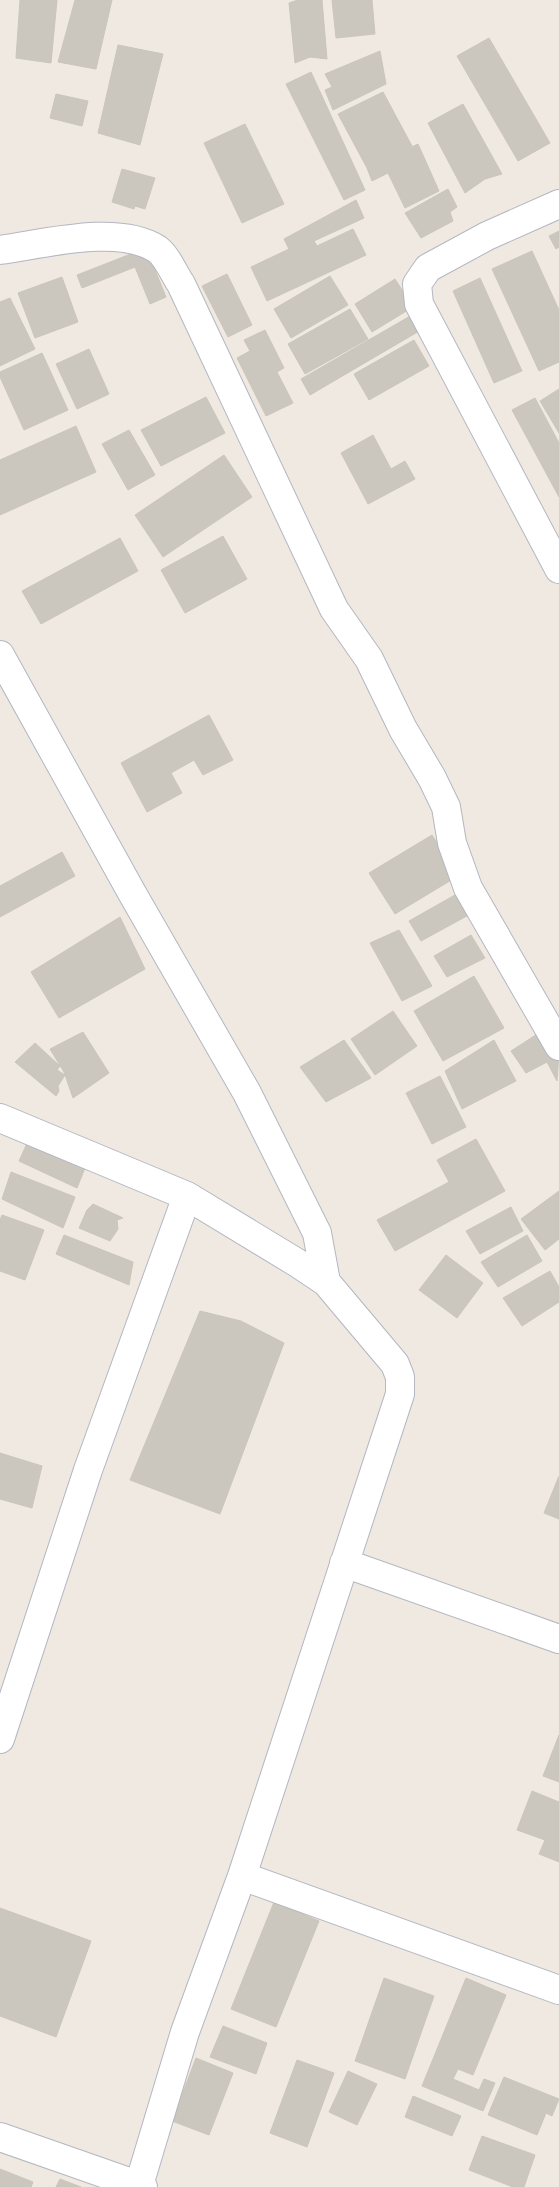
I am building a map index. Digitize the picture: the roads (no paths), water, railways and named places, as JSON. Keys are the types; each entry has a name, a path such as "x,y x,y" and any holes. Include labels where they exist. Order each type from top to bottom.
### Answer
{"street":[{"path":"559,204 487,236 428,268 417,284 419,304 559,569"},
{"path":"0,250 106,236 135,238 159,250 181,284 334,609 369,659 403,729 432,778 446,807 452,843 468,888 559,1046"},
{"path":"0,655 132,893 247,1093 317,1233 326,1282"},
{"path":"0,1118 187,1196 326,1282 395,1364 400,1377 400,1394 242,1876 185,2032 141,2186 0,2137"},
{"path":"0,1739 88,1470 187,1196"},
{"path":"344,1563 559,1640"},
{"path":"242,1876 559,1990"}]}
